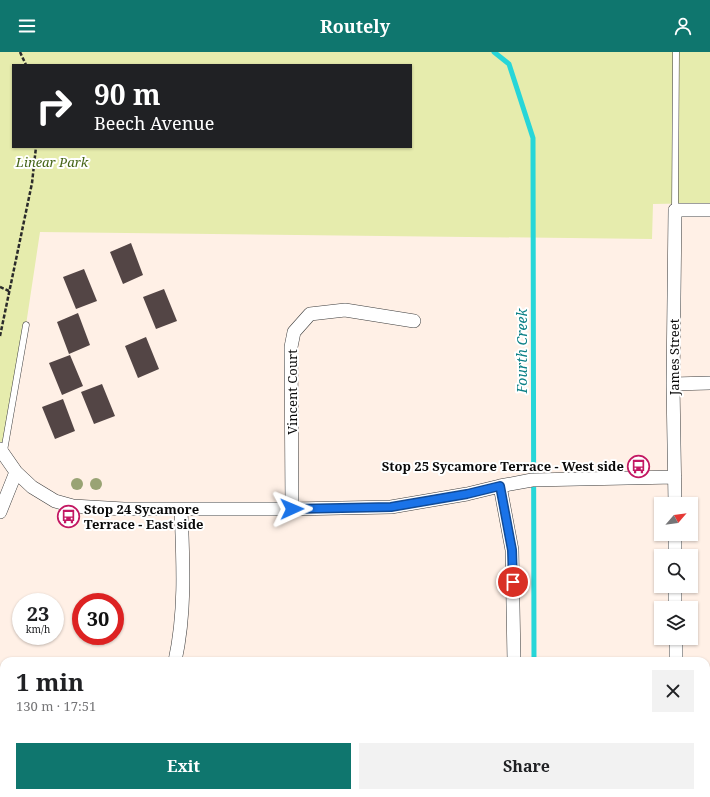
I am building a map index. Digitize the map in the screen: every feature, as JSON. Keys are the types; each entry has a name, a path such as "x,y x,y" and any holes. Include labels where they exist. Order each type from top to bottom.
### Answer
{"street":[{"path":"675,210 710,210"},
{"name":"James Street","path":"675,210 673,384 675,497"},
{"name":"Vincent Court","path":"292,509 291,347 294,332 310,314 323,312 345,310 414,321"},
{"path":"673,384 710,383"},
{"path":"2,451 16,472 32,487 55,501 73,506 124,509 292,509 391,507 538,480 675,477"},
{"path":"0,512 16,472"},
{"path":"500,486 512,550 514,657"},
{"path":"177,657 184,586 181,509"},
{"path":"676,645 676,657"}],"lane":[{"path":"675,210 676,52"},
{"path":"2,451 26,325"}],"path":[{"path":"20,52 26,64"},
{"path":"0,336 32,182 36,148"},
{"path":"0,287 9,291"}],"green space":[{"name":"Linear Park","path":"0,52 710,52 710,203 653,204 652,239 40,232 26,325 6,433 0,449"}],"building":[{"path":"131,243 143,275 123,284 110,252"},
{"path":"84,269 97,301 76,309 63,277"},
{"path":"164,289 177,321 156,329 143,297"},
{"path":"78,313 90,345 69,354 57,322"},
{"path":"146,337 159,369 138,378 125,346"},
{"path":"70,355 83,386 62,395 49,363"},
{"path":"102,384 115,416 94,424 81,392"},
{"path":"63,399 75,431 55,439 42,407"}],"waterway":[{"name":"Fourth Creek","path":"494,52 509,64 533,138 534,657"}],"place":[{"name":"Stop 25 Sycamore Terrace - West side","path":"639,466"},
{"name":"Stop 24 Sycamore Terrace - East side","path":"69,516"}],"route":[{"path":"292,509 391,507 467,494 500,486 512,550 513,582"}]}
